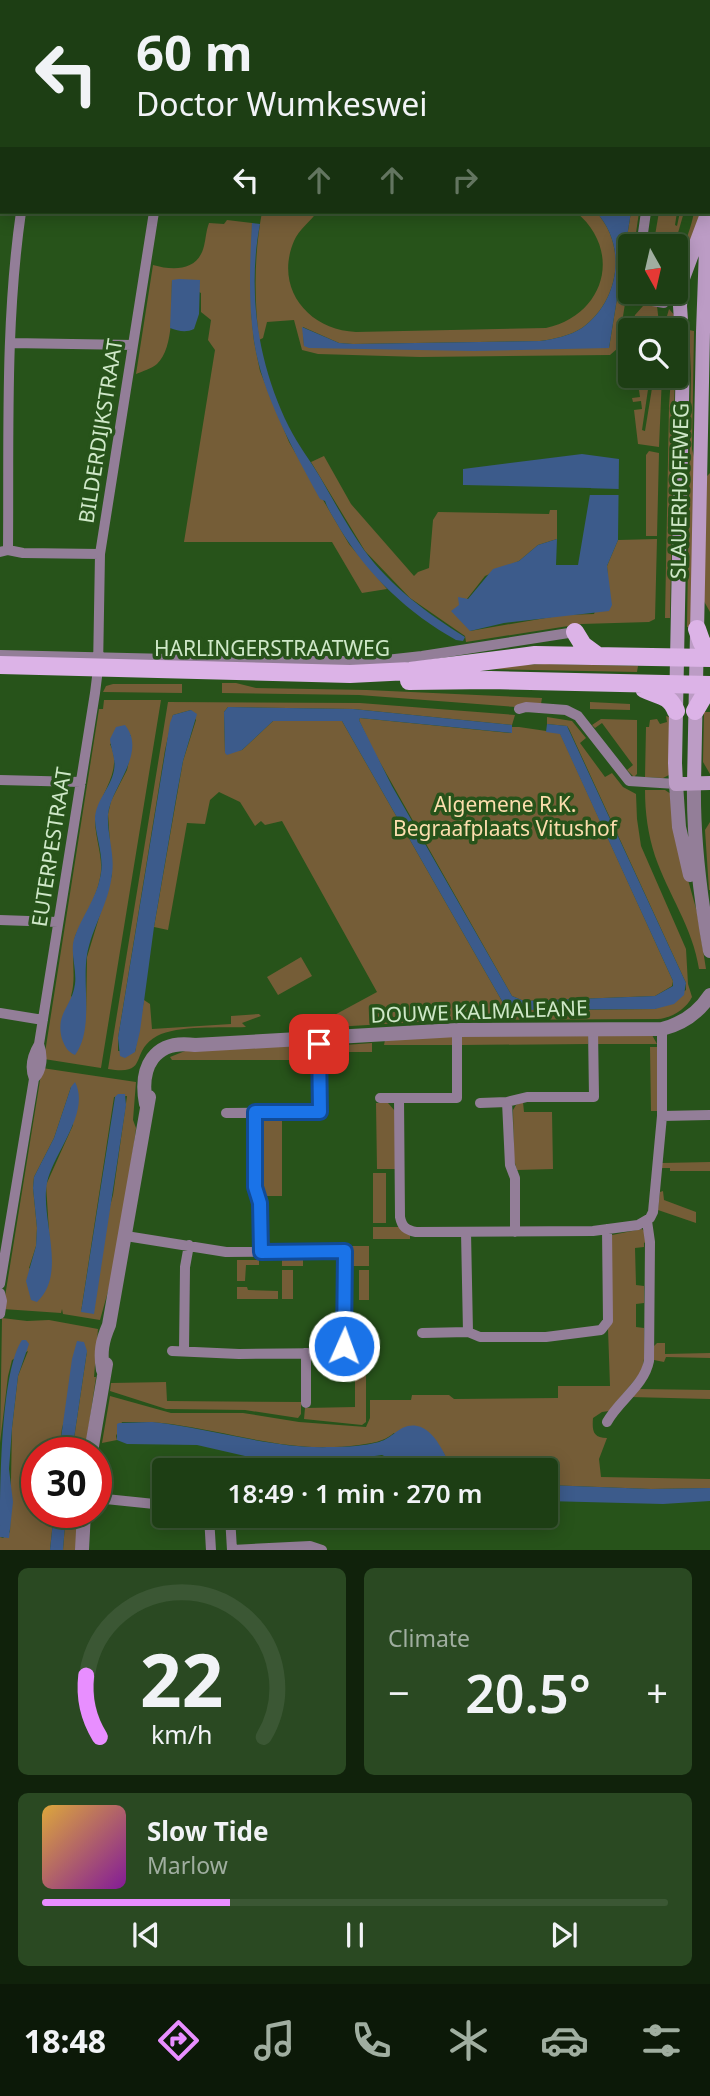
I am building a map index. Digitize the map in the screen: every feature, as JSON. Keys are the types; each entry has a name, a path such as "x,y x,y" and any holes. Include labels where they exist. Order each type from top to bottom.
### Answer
{"main road":[{"name":"SLAUERHOFFWEG","path":"688,264 705,214"},
{"name":"SLAUERHOFFWEG","path":"697,629 705,462 703,332 707,214"},
{"path":"688,292 695,295 698,324 703,332"},
{"path":"674,304 681,310"},
{"name":"SLAUERHOFFWEG","path":"680,304 699,656"},
{"path":"694,783 695,711 702,643 697,629"},
{"path":"575,632 583,645 598,656"},
{"name":"HARLINGERSTRAATWEG","path":"0,665 359,674 410,671 517,656 699,656"},
{"name":"HARLINGERSTRAATWEG","path":"0,677 98,668 159,681 251,678 698,686"},
{"path":"635,683 647,691 666,696 676,711 676,784 710,783"},
{"path":"676,711 698,686"}],"street":[{"path":"21,214 6,311 11,344 5,376 4,551 100,554"},
{"name":"BILDERDIJKSTRAAT","path":"98,668 100,554 154,214"},
{"path":"643,234 646,214"},
{"path":"11,344 133,345"},
{"name":"HARLINGERSTRAATWEG","path":"0,655 98,668 255,661 377,661 575,632"},
{"name":"EUTERPESTRAAT","path":"0,1284 34,1079 31,1073 32,1060 39,1044 98,668"},
{"path":"519,709 526,707 572,712 584,722 629,782 676,784 680,839 700,899"},
{"path":"0,780 81,782"},
{"path":"694,783 694,841 700,899 710,951"},
{"path":"0,920 58,922"},
{"name":"DOUWE KALMALEANE","path":"93,1437 103,1370 112,1341 109,1325 146,1104 144,1084 148,1068 155,1055 163,1048 173,1044 457,1030 662,1029 684,1021 704,1004 710,995"},
{"path":"0,1013 43,1020"},
{"path":"480,1103 507,1102 527,1097 594,1097 593,1029"},
{"path":"400,1098 400,1217 407,1230 515,1232 607,1229 638,1225 647,1221 653,1212 662,1116 662,1029"},
{"path":"380,1098 457,1098 457,1030"},
{"path":"226,1112 320,1112 319,1038"},
{"path":"507,1102 510,1165 515,1178 515,1232"},
{"path":"255,1112 255,1187 260,1203 261,1252"},
{"path":"662,1116 710,1115"},
{"path":"0,1206 12,1208"},
{"path":"607,1422 643,1378 649,1361 650,1242 647,1221"},
{"path":"422,1333 468,1332 480,1337 547,1337 601,1330 608,1321 607,1229"},
{"path":"466,1232 468,1332"},
{"path":"125,1236 189,1245 226,1252 345,1251 344,1346 332,1354 178,1351 189,1245"},
{"path":"0,1293 0,1314"},
{"path":"306,1353 306,1403"},
{"path":"112,1500 152,1504"},
{"path":"82,1550 83,1528"},
{"path":"210,1528 211,1550"},
{"path":"231,1528 232,1550 310,1546 322,1550"}],"green space":[{"path":"262,214 315,214 294,241 288,275 292,290 300,303 310,315 323,324 356,332 546,328 566,321 582,310 594,296 601,280 603,262 591,228 578,214 597,214 613,241 615,273 611,289 595,317 572,333 540,341 353,344 339,343 303,327 304,346 609,348 618,292 618,304 625,304 623,318 618,318 618,348 610,355 420,357 318,354 302,350 294,320 267,322 263,338 259,340 256,276"},
{"path":"631,214 639,214 636,234 627,234"},
{"path":"659,214 677,214 677,226 680,214 683,214 678,234 655,234"},
{"path":"694,214 700,214 688,253 688,236"},
{"path":"227,220 252,223 251,311 254,341 260,371 289,442 349,544 387,589 362,593 332,542 184,542 215,350 208,340 211,320 201,312 201,293 172,280 171,324 167,347 157,364 136,374 153,265 177,268 191,265 201,254 209,223 224,224"},
{"path":"643,306 657,306 658,318 634,318"},
{"path":"669,309 676,318 667,318"},
{"path":"689,330 694,331 694,627 687,627 691,374"},
{"path":"639,388 648,388 642,430 645,431 652,388 661,388 659,447 638,444 634,410 642,409 641,401 633,402 632,398 640,397"},
{"path":"670,388 675,388 670,618 665,618"},
{"path":"649,451 659,453 657,536 646,536 646,455"},
{"path":"324,456 351,504 414,576 429,568 433,520 438,512 549,514 550,510 557,510 557,539 538,545 519,561 485,576 467,599 470,631 563,615 594,614 608,581 607,566 618,540 657,539 655,619 649,622 581,624 466,642 465,636 410,598 365,551 311,462"},
{"path":"710,473 710,612 701,596 705,478"},
{"path":"545,664 638,666 637,672 489,669"},
{"path":"222,683 256,688 542,698 541,704 516,707 359,695 222,693"},
{"path":"182,684 182,693 103,692 106,686"},
{"path":"104,700 161,700 101,1068 44,1059 99,709 103,709","holes":["131,735 127,770 111,801 108,814 112,875 87,957 86,1014 71,996 76,934 95,896 100,878 96,815 113,771 110,744"]},
{"path":"168,702 360,703 515,715 512,725 353,709 228,707 224,712 225,753 242,750 273,721 342,721 506,1008 655,1009 686,990 686,983 569,729 567,726 547,724 547,717 572,721 586,738 580,743 605,777 612,773 623,787 636,794 641,846 686,949 688,984 692,997 678,1012 658,1019 451,1020 318,1028 316,1025 377,992 282,821 265,825 261,821 255,826 240,802 219,792 210,800 205,824 187,823 168,930 154,927 183,761 196,720 191,710 173,715 165,750 118,1051 135,1052 144,1000 150,1004 152,1029 231,1024 231,1016 261,1016 242,1023 246,1027 212,1027 166,1032 148,1042 135,1066 121,1070 108,1069"},
{"path":"590,702 630,704 630,710 590,709"},
{"path":"704,712 710,712 710,774 703,762"},
{"path":"666,716 669,717 669,775 663,778 645,777 646,727 649,727 650,720 657,719 660,724 667,722"},
{"name":"Algemene R.K. Begraafplaats Vitushof","path":"360,718 511,733 512,727 519,727 560,733 673,981 672,986 655,996 524,1001 512,996 373,750"},
{"path":"601,719 637,720 637,774 634,777 627,770 633,765 602,723 595,728 592,725"},
{"path":"645,790 665,790 671,794 683,862 697,912 706,969 699,969 686,925 655,856 647,823"},
{"path":"710,822 710,890 709,890 705,830"},
{"path":"301,957 312,976 278,995 267,977"},
{"path":"461,1035 588,1035 588,1044 461,1045"},
{"path":"597,1035 652,1035 657,1044 597,1044"},
{"path":"452,1036 452,1045 384,1045 385,1040"},
{"path":"372,1043 372,1052 324,1052 324,1046 344,1047"},
{"path":"315,1044 315,1060 172,1060 170,1057 185,1051"},
{"path":"650,1047 657,1047 658,1111 651,1111"},
{"path":"42,1068 136,1082 134,1144 114,1270 100,1320 63,1314 62,1309 61,1313 3,1309","holes":["71,1087 73,1125 46,1185 51,1263 49,1280 29,1268 36,1246 37,1228 34,1177 54,1138","127,1096 113,1195 81,1312 114,1097"]},
{"path":"523,1102 524,1112 552,1112 553,1169 517,1170 514,1160 513,1110"},
{"path":"376,1103 388,1103 395,1111 396,1169 377,1169"},
{"path":"282,1117 282,1196 264,1196 260,1185 261,1122 266,1118"},
{"path":"710,1162 710,1171 670,1171 670,1168 662,1168 662,1163"},
{"path":"373,1173 386,1173 386,1223 373,1223"},
{"path":"663,1191 664,1200 696,1212 696,1223 658,1210 660,1192"},
{"path":"373,1227 399,1227 410,1235 410,1239 373,1239"},
{"path":"642,1229 646,1233 644,1247 635,1248 636,1285 644,1286 644,1303 636,1304 636,1327 644,1328 644,1359 642,1371 609,1411 593,1418 594,1433 607,1438 599,1459 601,1477 710,1479 710,1488 558,1485 558,1458 446,1458 443,1452 394,1433 368,1444 310,1447 171,1424 122,1422 117,1440 103,1437 110,1396 171,1413 243,1413 299,1422 366,1427 370,1418 370,1400 411,1400 412,1395 449,1395 454,1399 558,1398 558,1386 610,1386 608,1329 612,1322 612,1235"},
{"path":"349,1246 369,1246 369,1266 349,1266"},
{"path":"282,1256 303,1256 303,1266 282,1266"},
{"path":"237,1260 259,1260 259,1265 246,1265 245,1281 237,1281"},
{"path":"282,1270 293,1270 293,1299 282,1299"},
{"path":"359,1270 369,1270 369,1300 359,1300"},
{"path":"237,1287 278,1291 278,1299 237,1299"},
{"path":"2,1318 49,1320 98,1329 96,1377 87,1437 74,1437 87,1351 61,1437 21,1437 21,1528 52,1528 50,1550 0,1550 0,1537 3,1538 10,1532 12,1428 18,1376 28,1351 12,1360 0,1443"},
{"path":"359,1319 366,1319 366,1348 360,1347"},
{"path":"657,1343 665,1343 665,1354 710,1353 710,1358 666,1357 664,1362 654,1360 654,1346"},
{"path":"345,1351 366,1351 366,1422 362,1425 304,1419 305,1408 355,1407 355,1357 337,1357"},
{"path":"166,1382 167,1401 301,1402 301,1414 298,1418 245,1410 166,1409 110,1391 111,1383"},
{"path":"638,1389 710,1390 710,1399 630,1397"},
{"path":"65,1528 78,1528 76,1550 63,1550"}],"water":[{"path":"597,214 631,214 627,234 618,234 618,292 609,348 474,351 304,346 302,327 339,343 353,344 540,341 572,333 595,317 611,289 615,273 613,241"},
{"path":"252,223 260,224 255,276 258,328 270,379 289,427 364,550 386,576 410,598 465,637 463,641 456,640 422,618 377,578 351,546 325,501 320,499 290,442 264,382 254,341 250,297"},
{"path":"172,280 200,280 199,314 194,329 188,331 170,328"},
{"path":"582,454 619,459 618,540 607,566 612,605 609,611 504,623 470,631 451,611 459,605 458,597 468,599 493,569 519,561 538,545 557,539 556,565 578,565 591,488 463,485 463,469"},
{"path":"228,707 353,709 512,725 512,733 359,720 392,786 512,996 524,1001 655,996 673,986 673,981 560,734 546,732 547,724 567,726 686,983 684,995 674,1004 655,1009 506,1008 342,721 273,721 242,750 227,755 224,712"},
{"path":"191,710 197,714 177,793 154,927 140,1031 135,1052 125,1058 120,1056 118,1038 170,723 173,715"},
{"path":"125,725 131,736 132,747 130,759 108,815 112,874 108,895 87,955 86,1020 81,1045 75,1055 63,1042 60,1030 62,1016 75,984 73,942 100,878 101,856 96,813 114,770 110,739 116,727"},
{"path":"75,1082 79,1094 75,1120 47,1183 51,1276 46,1290 37,1302 31,1300 26,1281 36,1246 34,1177 54,1138"},
{"path":"125,1094 126,1105 94,1314 81,1312 115,1097"},
{"path":"22,1340 29,1344 18,1376 12,1428 9,1469 13,1502 9,1538 0,1537 3,1434 9,1378"},
{"path":"77,1341 84,1342 87,1351 74,1437 61,1437"},
{"path":"152,1422 263,1442 308,1447 373,1443 406,1427 417,1426 429,1432 447,1458 388,1458 382,1455 360,1458 254,1458 197,1445 127,1444 117,1440 119,1423"},
{"path":"558,1485 710,1488 710,1501 663,1504 558,1501"},
{"path":"52,1528 65,1528 63,1550 50,1550"}],"pier":[{"path":"584,488 619,489 619,495 589,495 590,489"}],"route":[{"path":"319,1044 320,1112 255,1112 255,1187 260,1203 261,1252 345,1251 344,1346"}]}
